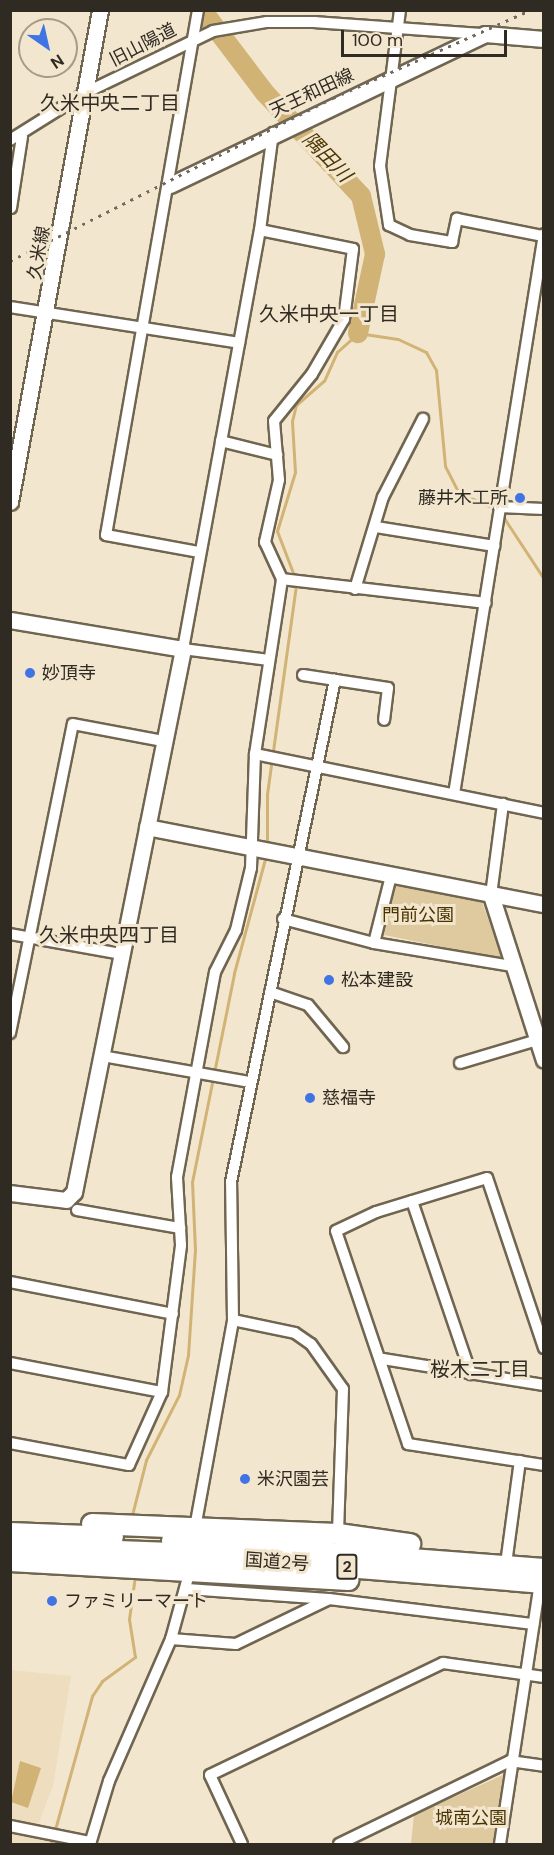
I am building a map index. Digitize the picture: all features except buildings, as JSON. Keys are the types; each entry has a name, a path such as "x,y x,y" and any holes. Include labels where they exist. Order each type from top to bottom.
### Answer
{"highway":[{"name":"2","path":"10,1520 116,1545"},
{"name":"2","path":"10,1561 116,1545 148,1546 195,1528 338,1533 464,1552 497,1568"},
{"name":"国道2号","path":"10,1533 116,1545"},
{"name":"2","path":"148,1546 188,1580 345,1580 497,1568"},
{"name":"国道2号","path":"10,1547 148,1546 497,1568 542,1578"}],"street":[{"name":"久米線","path":"10,502 48,312 100,10"},
{"path":"198,10 191,40 170,185 106,535 199,552"},
{"path":"400,10 388,79 380,166 389,225 410,235 452,242 457,219 543,235 540,280 499,507 486,603 454,794"},
{"name":"旧山陽道","path":"16,139 85,93 191,40 267,22 397,31 485,34"},
{"name":"天王和田線","path":"170,185 273,133 485,34 543,39"},
{"path":"10,1192 66,1200 74,1192 183,648 260,230 273,133"},
{"path":"11,208 16,139"},
{"path":"10,1443 129,1465 162,1392 173,1314 180,1228 177,1177 215,972 236,930 254,850 255,754 282,579 265,542 279,480 278,412 312,374 344,319 353,249 260,230"},
{"path":"10,307 145,325 239,343"},
{"path":"355,589 376,527 383,497 423,419"},
{"path":"221,441 277,455"},
{"path":"499,507 543,509"},
{"path":"376,527 494,546"},
{"path":"282,579 486,603"},
{"path":"10,620 269,660"},
{"path":"303,675 388,688 384,720"},
{"path":"195,1528 232,1320 231,1182 283,918 335,680"},
{"path":"10,1033 73,724 163,741"},
{"path":"255,754 543,813"},
{"path":"503,804 491,895 511,966 543,1060"},
{"path":"147,827 254,850 296,856 543,904"},
{"path":"374,943 391,876"},
{"path":"283,918 374,943 511,966"},
{"path":"10,934 121,954"},
{"path":"270,992 308,1005 343,1047"},
{"path":"460,1063 537,1040"},
{"path":"102,1056 250,1082"},
{"path":"543,1348 487,1178 412,1201 336,1231 382,1359 408,1444 543,1465"},
{"path":"412,1201 471,1374"},
{"path":"76,1210 180,1228"},
{"path":"10,1282 173,1314"},
{"path":"232,1320 295,1333 310,1344 343,1389 338,1533"},
{"path":"382,1359 543,1384"},
{"path":"10,1363 162,1392"},
{"path":"497,1568 520,1461"},
{"path":"500,1845 510,1761 532,1624 542,1578"},
{"path":"10,1826 90,1843 109,1781 171,1639 188,1580 532,1624"},
{"path":"171,1639 236,1644 329,1599"},
{"path":"242,1845 210,1775 443,1663 543,1677"},
{"path":"339,1845 510,1761 543,1766"}],"shaded area":[{"path":"11,1670 71,1676 53,1786 38,1825 41,1836 82,1844 11,1844"},
{"path":"20,1761 41,1768 28,1808 11,1802"}],"green space":[{"name":"門前公園","path":"396,885 482,902 503,959 384,935"},
{"name":"城南公園","path":"503,1775 493,1844 411,1844 414,1815"}],"waterway":[{"name":"隅田川","path":"202,10 265,93 361,196 375,254 358,333"},
{"path":"295,578 277,531 295,472 292,421 296,405 324,381 337,352 358,333 398,339 426,352 436,370 445,466 458,492 498,510"},
{"path":"502,515 544,579"},
{"path":"267,846 267,794 296,584"},
{"path":"131,1519 146,1460 179,1395 188,1355 195,1250 192,1182 234,973 266,855"},
{"path":"51,1844 92,1696 102,1681 135,1657 129,1619 135,1576"}],"railway":[{"path":"10,261 333,98 531,10"}],"place":[{"name":"藤井木工所","path":"520,498"},
{"name":"妙頂寺","path":"30,673"},
{"name":"松本建設","path":"329,980"},
{"name":"慈福寺","path":"310,1098"},
{"name":"米沢園芸","path":"245,1479"},
{"name":"ファミリーマート","path":"52,1601"}],"district":[{"name":"久米中央二丁目","path":"110,103"},
{"name":"久米中央一丁目","path":"329,314"},
{"name":"久米中央四丁目","path":"109,935"},
{"name":"桜木二丁目","path":"480,1369"}]}
